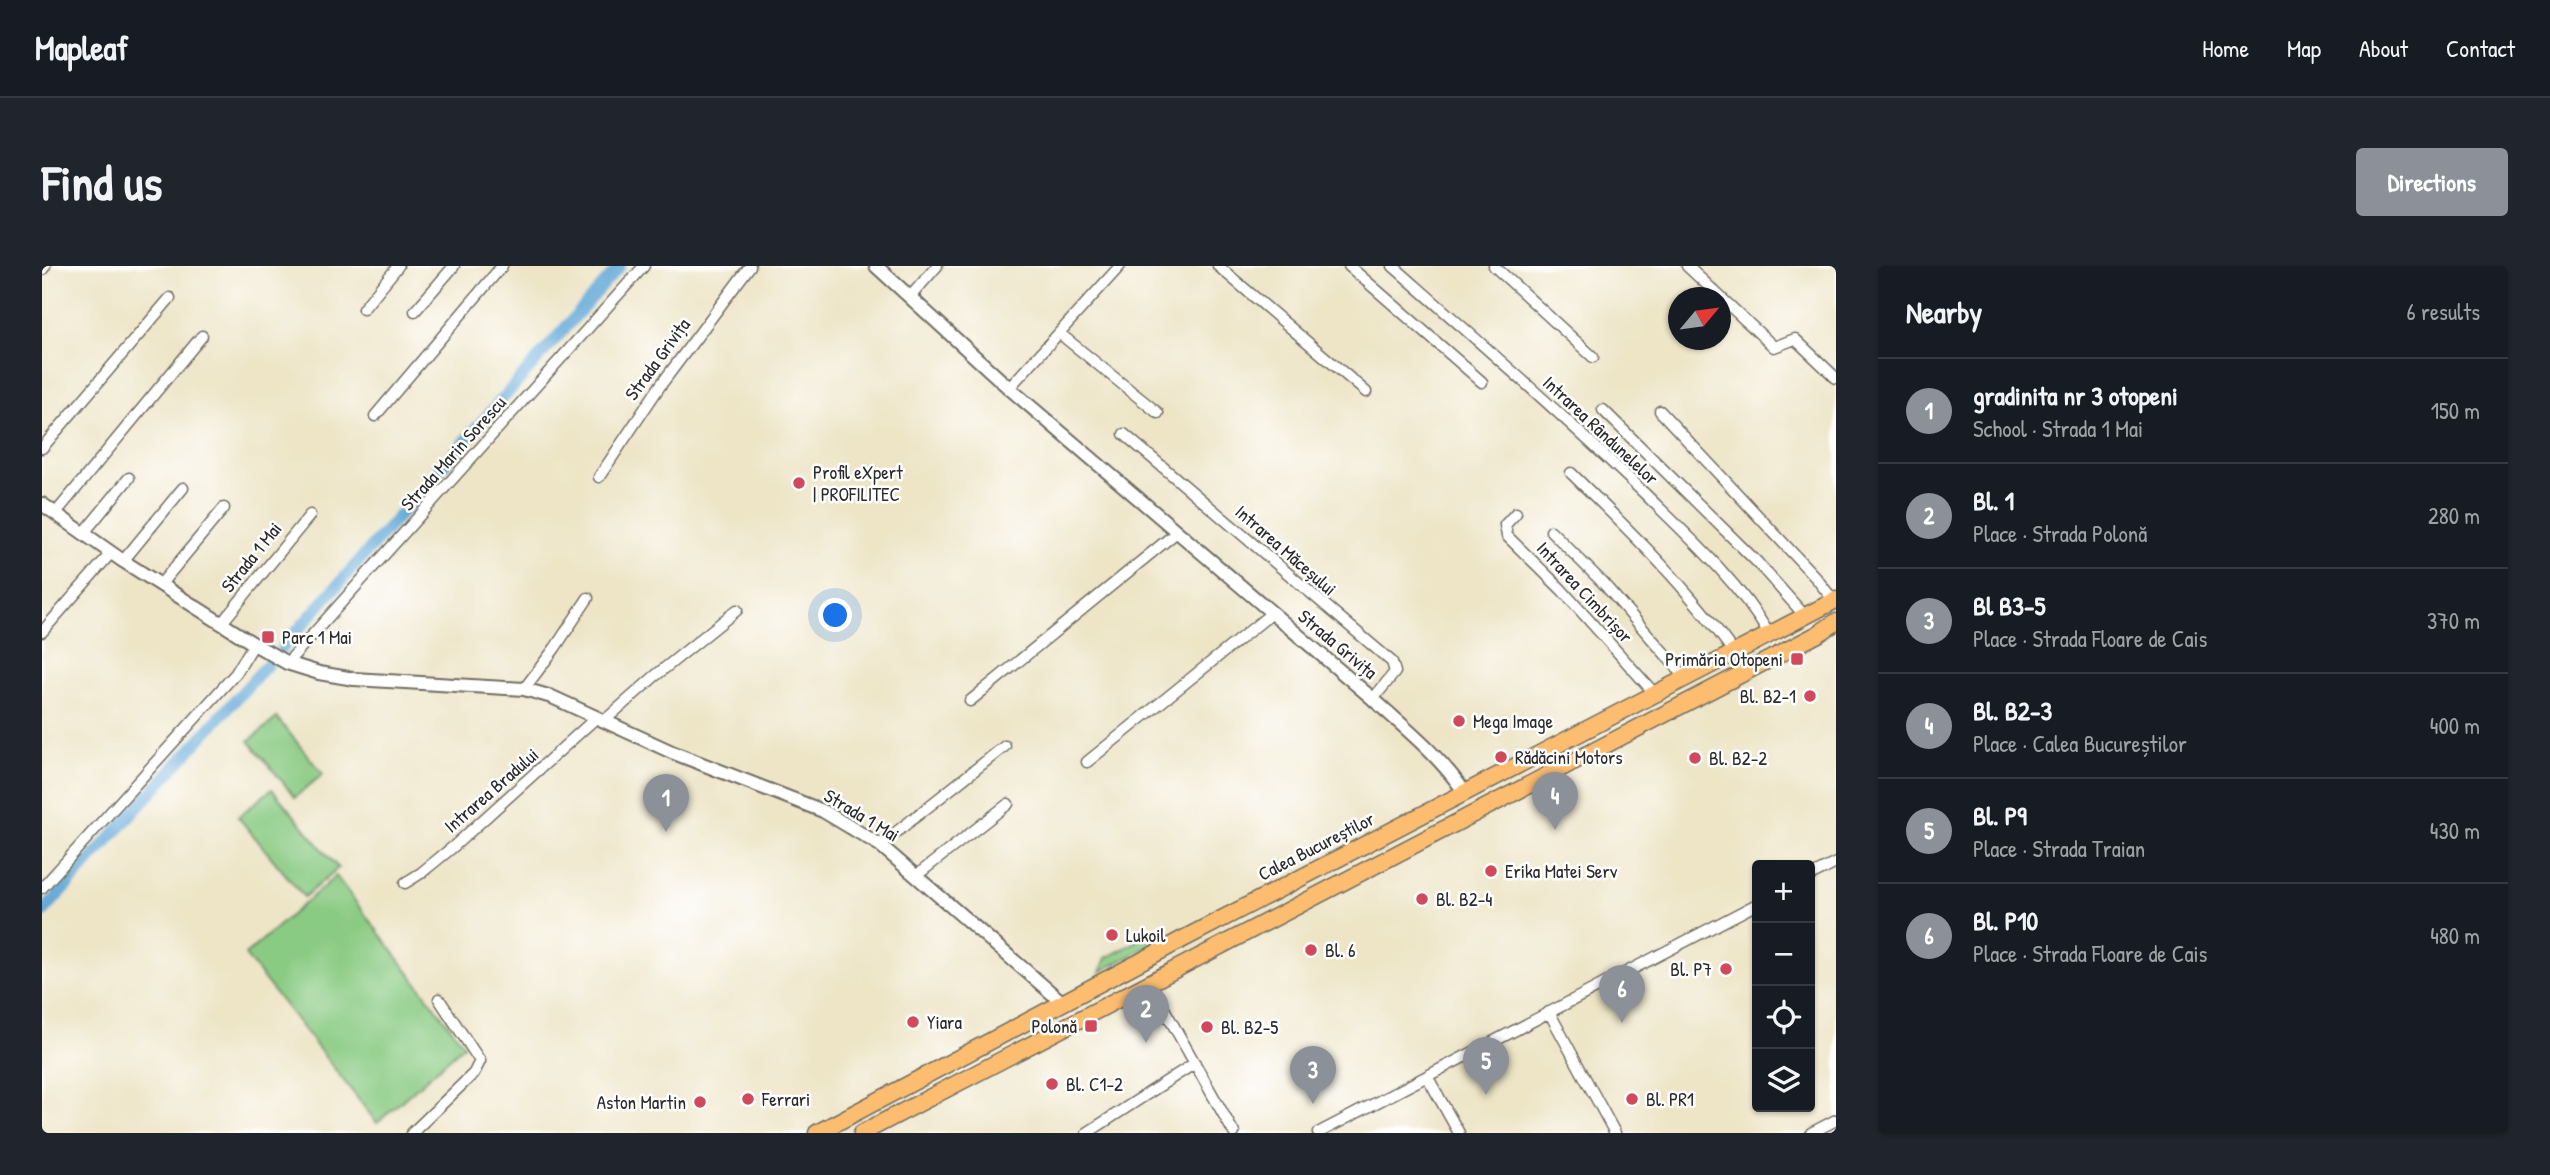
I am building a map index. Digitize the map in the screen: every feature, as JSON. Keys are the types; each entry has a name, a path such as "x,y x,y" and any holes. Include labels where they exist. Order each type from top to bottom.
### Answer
{"highway":[{"name":"Calea Bucureștilor","path":"817,1133 1835,601"},
{"path":"862,1133 1818,634 1836,622"}],"street":[{"path":"42,270 46,266"},
{"path":"362,309 398,266"},
{"path":"415,311 454,266"},
{"path":"375,416 502,266"},
{"name":"Strada Marin Sorescu","path":"287,663 644,266"},
{"name":"Strada Grivița","path":"599,477 660,386 750,266"},
{"name":"Strada Grivița","path":"876,266 1009,388 1373,699 1431,751 1450,771 1465,793"},
{"path":"910,297 937,266"},
{"path":"1009,388 1121,266"},
{"path":"1218,266 1366,393"},
{"path":"1349,266 1482,382"},
{"name":"Intrarea Rândunelelor","path":"1393,266 1594,445 1658,507 1747,599 1769,635"},
{"path":"1494,266 1594,357"},
{"path":"1687,266 1774,347 1795,339 1836,378"},
{"path":"42,448 170,298"},
{"path":"1059,333 1158,413"},
{"path":"55,514 202,336"},
{"path":"1604,410 1757,562 1805,617"},
{"path":"1660,411 1835,601"},
{"name":"Intrarea Măceșului","path":"1124,434 1392,662 1395,671 1393,676 1373,699"},
{"path":"1571,473 1653,554 1710,620 1734,653"},
{"path":"83,534 129,478"},
{"path":"123,561 183,488"},
{"name":"Strada 1 Mai","path":"42,504 123,561 254,645 287,663 319,673 354,678 524,689 552,698 674,752 823,811 880,845 918,875 1063,1003"},
{"path":"160,585 224,508"},
{"name":"Intrarea Cimbrișor","path":"1516,513 1504,525 1507,536 1561,589 1655,694"},
{"name":"Strada 1 Mai","path":"221,624 310,515"},
{"path":"1551,531 1603,583 1686,678"},
{"path":"970,701 1177,532"},
{"path":"42,632 111,553"},
{"path":"524,689 588,598"},
{"path":"600,719 737,610"},
{"path":"1087,762 1272,613"},
{"path":"42,888 236,673 254,645"},
{"name":"Intrarea Bradului","path":"405,883 422,873 453,847 600,719"},
{"path":"880,845 1005,746"},
{"path":"918,875 1008,804"},
{"path":"1815,874 1836,863"},
{"path":"1318,1133 1752,907"},
{"path":"1149,982 1234,1133"},
{"path":"412,1133 474,1073 480,1061 439,999"},
{"path":"1549,1012 1615,1133"},
{"path":"1087,1133 1195,1063"},
{"path":"1427,1076 1459,1133"},
{"path":"1811,1133 1836,1120"}],"green space":[{"path":"277,718 323,774 295,797 249,741"},
{"path":"272,789 338,868 304,897 238,817"},
{"path":"336,876 464,1045 377,1123 245,955"},
{"path":"1145,937 1159,941 1100,972 1106,958"}],"waterway":[{"path":"282,648 620,266"},
{"path":"42,913 268,664"}],"place":[{"name":"Profil eXpert | PROFILITEC","path":"799,483"},
{"name":"Parc 1 Mai","path":"268,637"},
{"name":"Primăria Otopeni","path":"1797,659"},
{"name":"Bl. B2-1","path":"1810,696"},
{"name":"Mega Image","path":"1459,721"},
{"name":"Rădăcini Motors","path":"1501,757"},
{"name":"Bl. B2-2","path":"1695,758"},
{"name":"Bl. B2-3","path":"1555,830"},
{"name":"gradinita nr 3 otopeni","path":"666,832"},
{"name":"Erika Matei Serv","path":"1491,871"},
{"name":"Bl. B2-4","path":"1422,899"},
{"name":"Lukoil","path":"1112,935"},
{"name":"Bl. 6","path":"1311,950"},
{"name":"Bl. P7","path":"1726,969"},
{"name":"Yiara","path":"913,1022"},
{"name":"Bl. P10","path":"1622,1023"},
{"name":"Polonă","path":"1091,1026"},
{"name":"Bl. B2-5","path":"1207,1027"},
{"name":"Bl. 1","path":"1146,1043"},
{"name":"Bl. C1-2","path":"1052,1084"},
{"name":"Bl. P9","path":"1486,1095"},
{"name":"Ferrari","path":"748,1099"},
{"name":"Bl. PR1","path":"1632,1099"},
{"name":"Aston Martin","path":"700,1102"},
{"name":"Bl B3-5","path":"1313,1104"}]}
